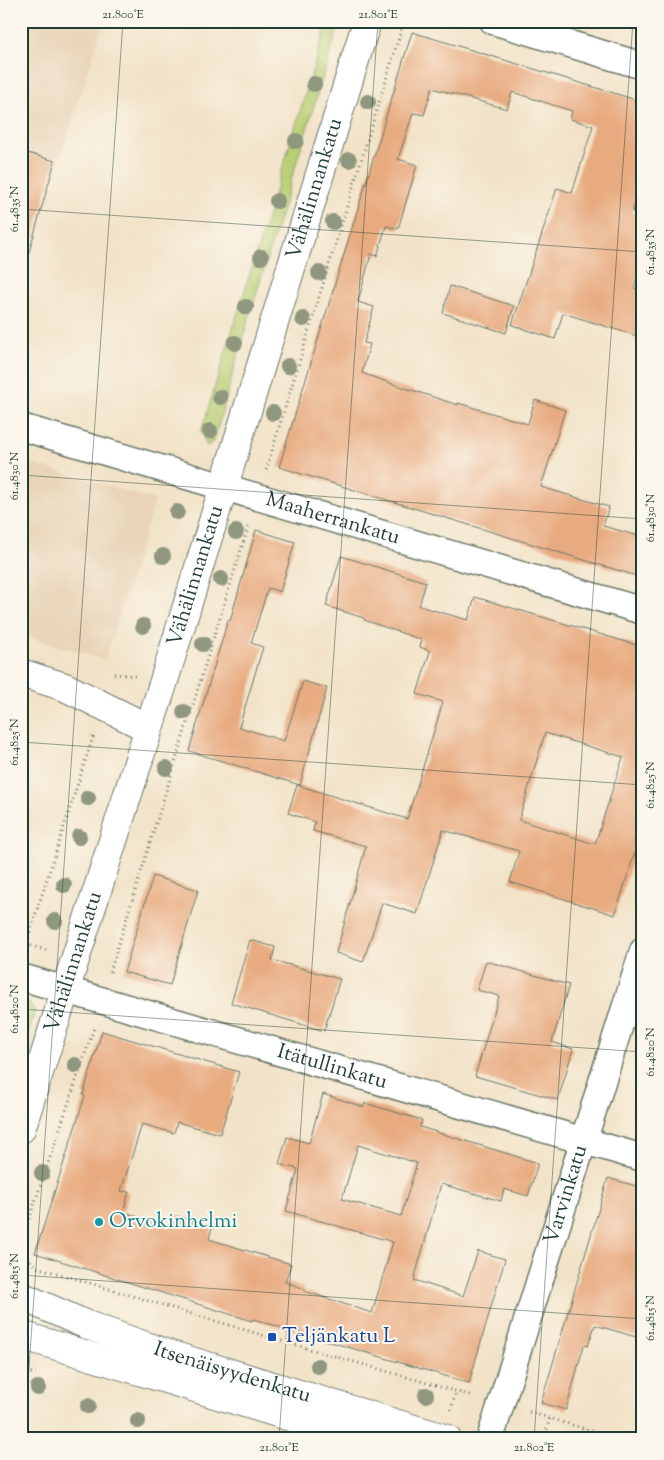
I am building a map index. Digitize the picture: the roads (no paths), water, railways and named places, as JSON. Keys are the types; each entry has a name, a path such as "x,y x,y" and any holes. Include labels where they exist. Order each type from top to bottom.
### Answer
{"main road":[{"name":"Vähälinnankatu","path":"21,1129 224,487 367,21"},
{"path":"21,673 65,688 148,728"},
{"name":"Itsenäisyydenkatu","path":"21,1296 87,1325 168,1354 447,1439"},
{"name":"Itsenäisyydenkatu","path":"21,1335 363,1439"}],"street":[{"path":"493,21 643,66"},
{"name":"Maaherrankatu","path":"21,427 643,611"},
{"name":"Varvinkatu","path":"490,1439 643,951"},
{"name":"Itätullinkatu","path":"22,965 65,989 643,1158"}],"place":[{"name":"Orvokinhelmi","path":"99,1222"},
{"name":"Teljänkatu L","path":"272,1337"}]}
